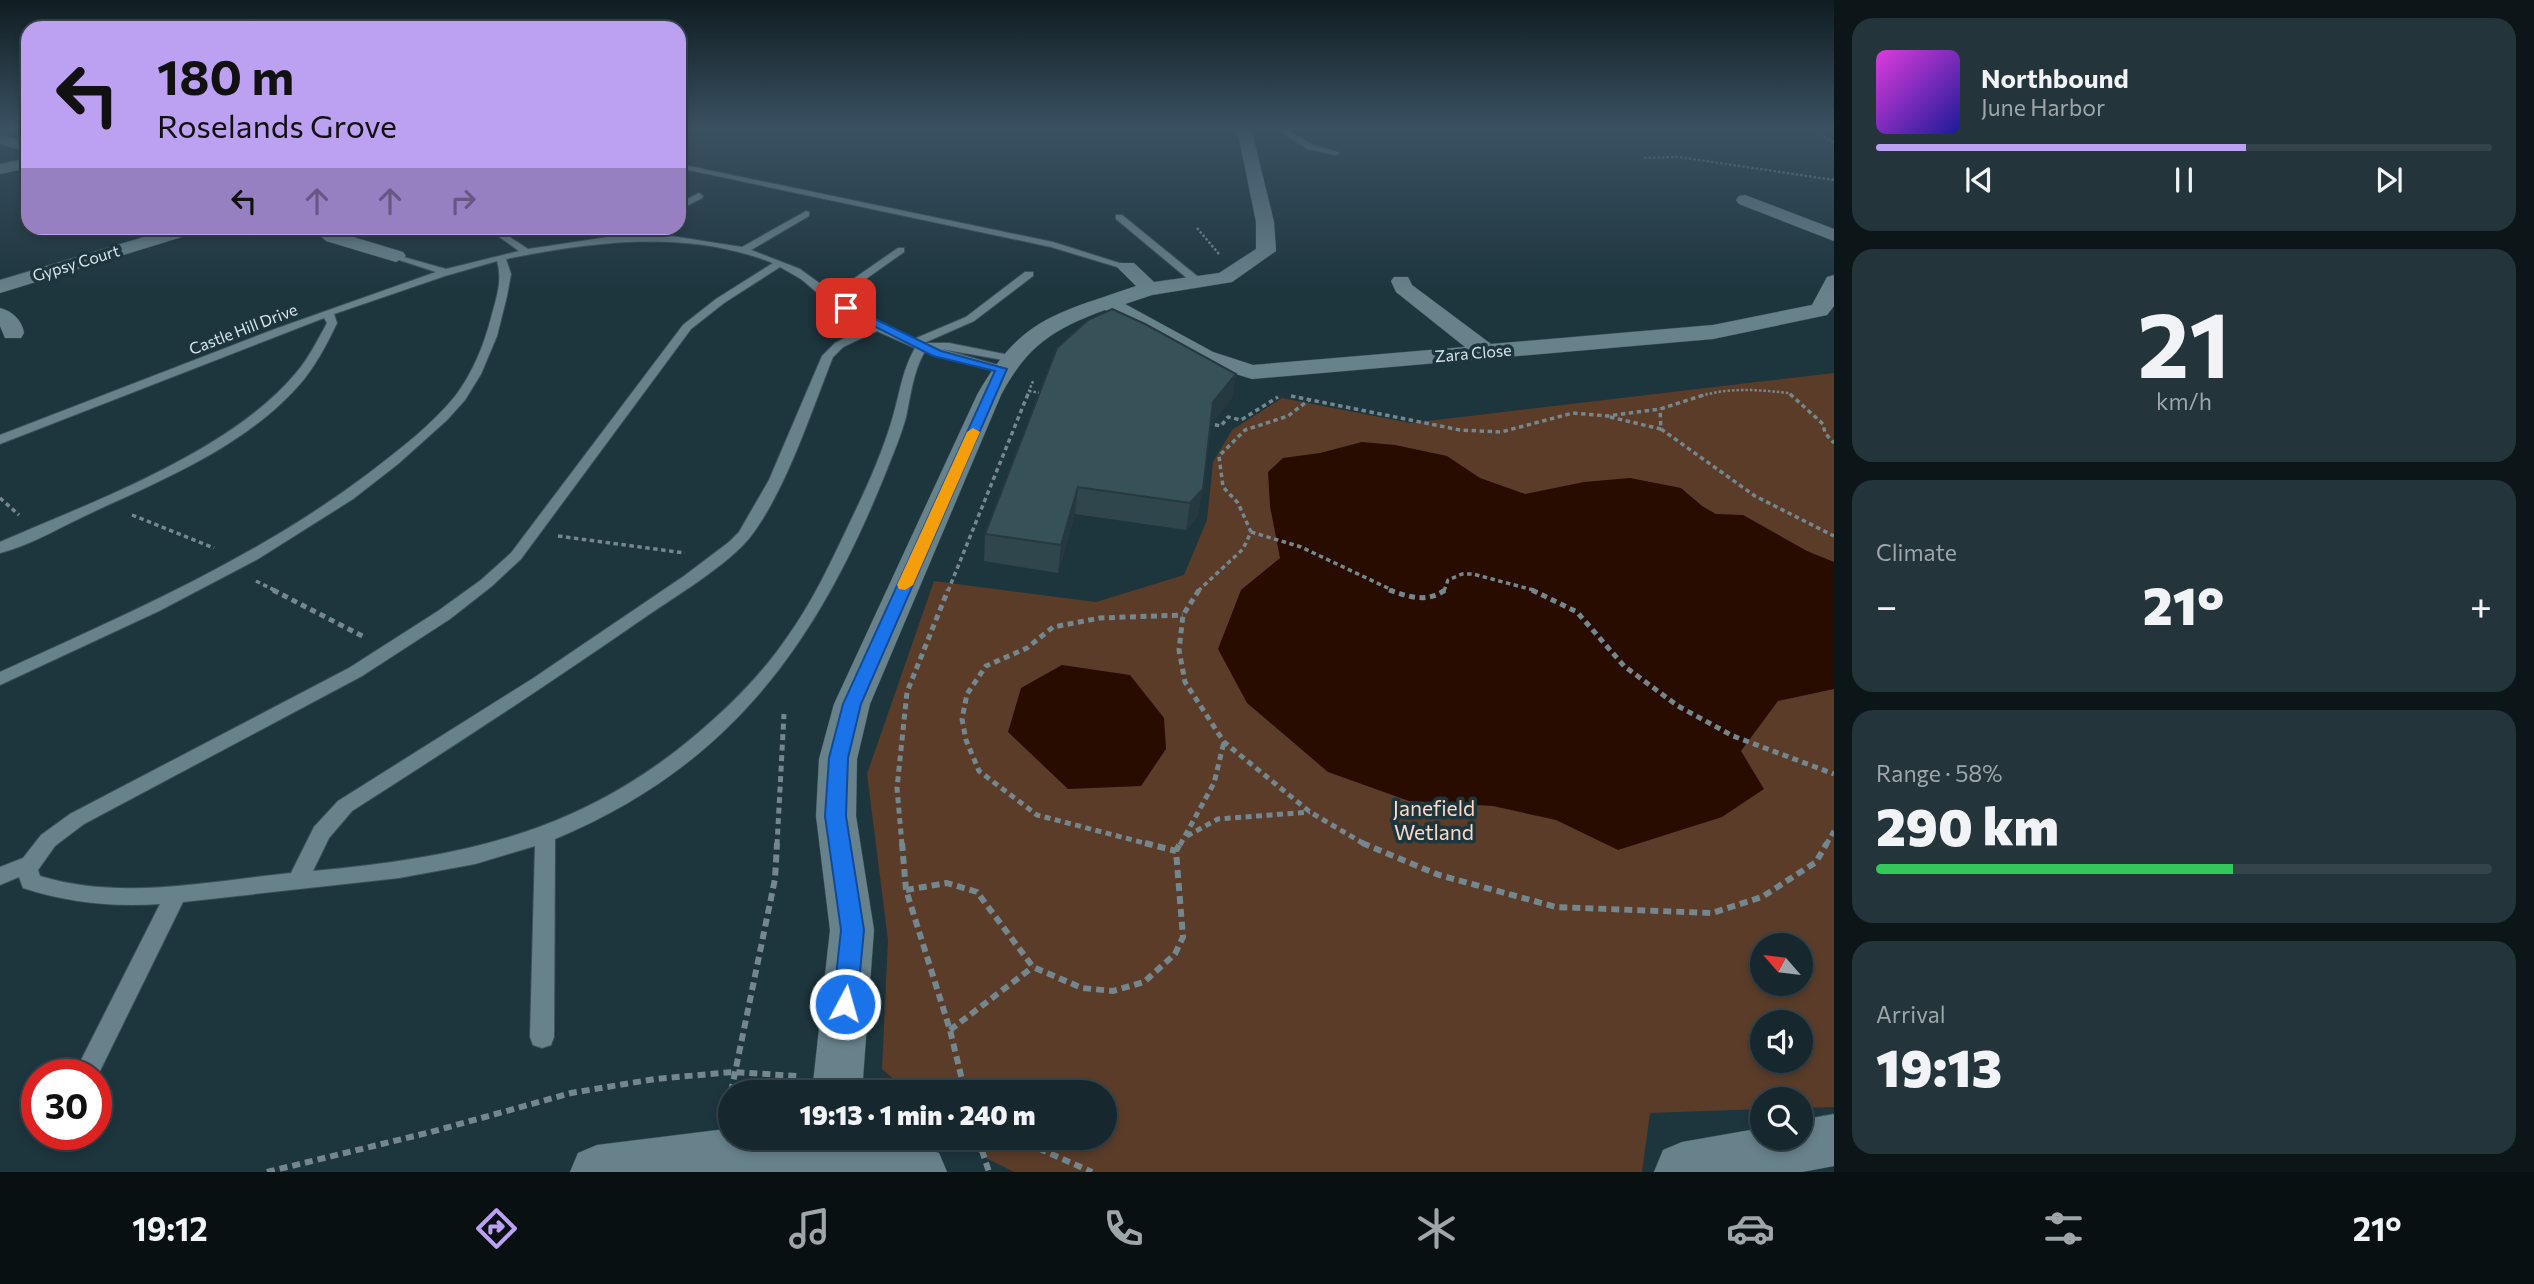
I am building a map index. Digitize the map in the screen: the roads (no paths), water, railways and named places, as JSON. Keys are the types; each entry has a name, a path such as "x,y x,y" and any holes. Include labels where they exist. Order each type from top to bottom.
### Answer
{"street":[{"path":"838,1080 852,930 835,816 838,758 852,704 1016,366 1020,346 1049,326 1109,304 1150,280 1198,282 1225,278 1266,251 1265,222 1256,183"},
{"path":"1745,200 1834,235"},
{"name":"Gypsy Court","path":"0,287 169,235"},
{"path":"330,235 396,256"},
{"path":"1401,281 1403,288 1486,352"},
{"name":"Zara Close","path":"1109,304 1205,357 1252,372 1713,332 1777,320 1823,307 1834,281"},
{"path":"0,314 12,325 13,333"},
{"path":"1681,1172 1682,1168 1834,1140"},
{"path":"597,1172 780,1150"},
{"path":"850,1150 920,1172"}],"lane":[{"path":"759,183 1053,244 1150,280"},
{"path":"686,203 699,196"},
{"path":"743,250 806,214"},
{"path":"1119,217 1198,282"},
{"path":"501,235 527,253"},
{"name":"Castle Hill Drive","path":"0,440 328,313 448,273 527,253 628,235"},
{"name":"Castle Hill Drive","path":"664,235 743,250 780,263 804,277 831,299 878,326 953,359 1016,366"},
{"path":"831,299 901,250"},
{"path":"396,256 448,273"},
{"path":"0,680 234,568 316,518 372,478 438,421 458,399 480,365 492,338 506,274 501,259"},
{"path":"780,263 720,301 687,327 523,550 494,578 392,650 76,819 48,841 30,864 28,870 31,882 74,895 177,892 298,881 416,866 500,848 545,834 593,814 652,779 724,721 752,693 780,660 817,603 868,496 896,428 918,344 970,319 1029,274"},
{"path":"0,548 90,508 216,446 270,409 295,383 319,351 332,323 328,313"},
{"path":"298,881 321,833 345,806 500,708 716,561 745,534 776,480 828,356 839,345 878,326"},
{"path":"542,1037 545,834"},
{"path":"0,876 30,864"},
{"path":"94,1059 177,892"}],"park label":[{"name":"Janefield Wetland","path":"1434,821"}]}
